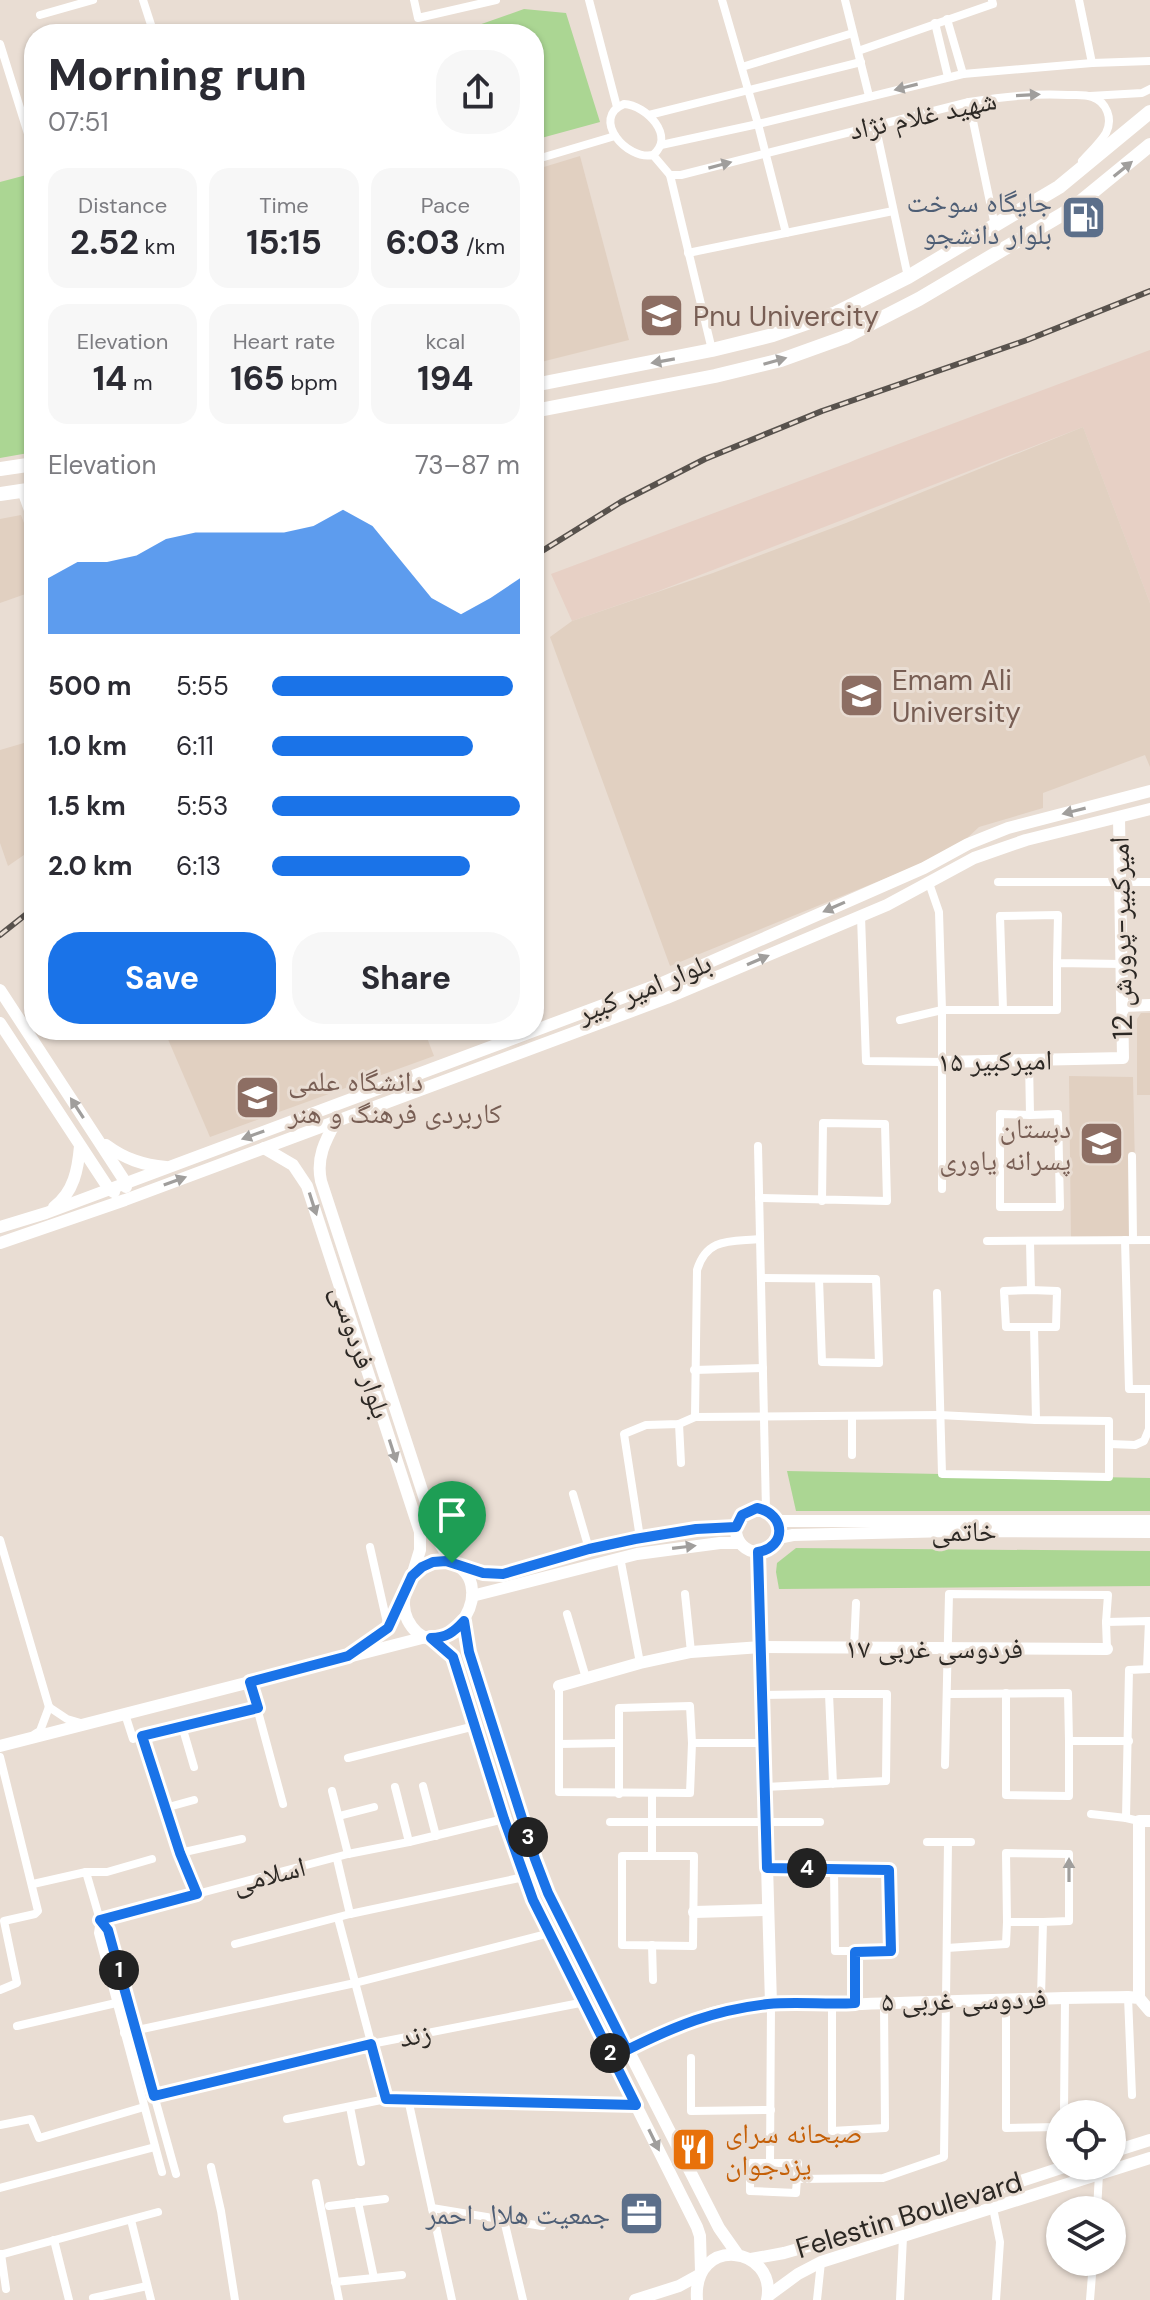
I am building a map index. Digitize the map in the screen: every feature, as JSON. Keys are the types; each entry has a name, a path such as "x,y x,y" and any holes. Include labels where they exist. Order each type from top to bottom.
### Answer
{"main road":[{"path":"544,383 712,350 773,335 836,313 908,277 1059,187 1150,112"},
{"path":"544,409 715,376 781,360 845,337 932,292 1073,208 1150,145"},
{"path":"0,469 24,465"},
{"path":"0,494 24,491"},
{"name":"بلوار امیر کبیر","path":"544,1027 662,983 1008,828 1150,791"},
{"name":"بلوار امیر کبیر","path":"0,1243 125,1200 667,998 861,916 974,858 1026,840 1150,809"},
{"name":"12 امیرکبیر-پرورش","path":"1119,818 1123,1058"},
{"path":"0,990 24,1027"},
{"path":"1123,1006 1150,1005"},
{"path":"0,1023 109,1189 125,1200"},
{"path":"33,1040 126,1183 125,1200"},
{"name":"بلوار امیر کبیر","path":"0,1227 46,1213 508,1040"},
{"path":"511,1040 516,1054"},
{"name":"امیرکبیر ۱۵","path":"942,1062 1123,1058"},
{"name":"بلوار فردوسی","path":"336,1121 320,1156 321,1181 434,1527 441,1545 454,1563"},
{"path":"96,1137 118,1154 143,1165 169,1167"},
{"path":"46,1213 61,1202 72,1185 80,1146"},
{"name":"بلوار فردوسی","path":"264,1148 293,1165 307,1186 420,1532 420,1550 412,1576"},
{"path":"749,1510 766,1510 778,1521 778,1538 766,1551 750,1551 740,1543 736,1527 742,1515 749,1510"},
{"name":"خاتمی","path":"778,1521 1150,1521"},
{"path":"348,1656 388,1628 412,1576 433,1562 454,1563 483,1573 503,1574 640,1538 696,1529 736,1527"},
{"name":"خاتمی","path":"778,1538 950,1531 1150,1532"},
{"path":"472,1596 620,1557 740,1543"},
{"path":"758,1552 771,2004"},
{"path":"454,1563 466,1574 472,1596 464,1621 469,1652 548,1893 716,2220 738,2255"},
{"path":"403,1599 409,1623 417,1633 428,1637 442,1638 464,1621"},
{"path":"0,1746 428,1637"},
{"path":"428,1637 453,1657 533,1900 697,2227 700,2236 697,2300"},
{"name":"فردوسی غربی ۱۷","path":"559,1686 691,1652 761,1647 1107,1649"},
{"path":"1139,1820 1134,1997 1150,2011"},
{"path":"694,1912 768,1910"},
{"name":"فردوسی غربی ۵","path":"627,2050 674,2027 718,2012 771,2004 1134,1997"},
{"path":"1126,2148 1150,2140"},
{"name":"Felestin Boulevard","path":"1126,2166 1150,2158"},
{"name":"Felestin Boulevard","path":"751,2259 784,2253 910,2217 1046,2173"},
{"name":"Felestin Boulevard","path":"767,2298 798,2274 821,2262 1080,2180"},
{"path":"697,2227 708,2229 716,2220"},
{"path":"784,2253 786,2267 798,2274"},
{"path":"635,2300 679,2286 700,2273 711,2261 724,2255 751,2259 761,2269 767,2282 767,2298"}],"street":[{"path":"40,15 93,0"},
{"path":"143,0 151,24"},
{"path":"414,0 418,18 496,0"},
{"path":"589,0 617,107"},
{"path":"723,0 786,233"},
{"path":"845,0 869,96"},
{"path":"858,51 993,4 992,0"},
{"path":"1079,0 1092,63"},
{"path":"947,19 963,74"},
{"path":"935,23 948,77"},
{"path":"742,67 853,33"},
{"path":"0,44 24,115"},
{"path":"649,115 861,62"},
{"name":"شهید غلام نژاد","path":"661,145 963,74 1092,63 1148,63"},
{"name":"شهید غلام نژاد","path":"670,175 681,175 969,102 1009,96 1142,93 1150,89"},
{"path":"1059,187 1107,130 1106,109 1090,96"},
{"path":"969,102 995,226"},
{"path":"632,104 649,115 660,133 661,145 653,155 635,154 615,136 610,115 617,107 632,104"},
{"path":"875,124 908,277"},
{"path":"544,157 615,136"},
{"path":"653,155 670,175 712,350"},
{"path":"688,253 893,211"},
{"path":"998,882 1150,882"},
{"path":"929,883 939,912 942,1189"},
{"path":"900,1020 942,1010 1003,1010 1057,1010 1058,915 1000,916 1003,1010"},
{"name":"امیرکبیر ۱۵","path":"861,916 866,1061 942,1062"},
{"path":"1057,963 1122,964"},
{"path":"1029,1060 1030,1115"},
{"path":"1000,1114 1030,1115 1058,1114 1060,1207 1000,1207 1000,1114"},
{"path":"759,1198 822,1201 887,1201 885,1124 823,1123 822,1201"},
{"path":"758,1146 766,1510"},
{"path":"1110,1444 1135,1445 1144,1441 1149,1429 1150,1389 1129,1389 1132,1156"},
{"path":"695,1417 697,1270 700,1261 717,1244 760,1239"},
{"path":"987,1241 1150,1240"},
{"path":"1030,1241 1031,1290"},
{"path":"761,1278 876,1279 879,1363 822,1362 819,1279"},
{"path":"1031,1290 1057,1291 1056,1327 1006,1327 1004,1291 1031,1290"},
{"path":"640,1538 624,1434 646,1425 679,1424 695,1417 939,1415 1109,1421 1109,1477 942,1474 939,1415 937,1293"},
{"path":"1034,1327 1036,1420"},
{"path":"694,1370 763,1368"},
{"path":"852,1417 852,1455"},
{"path":"679,1424 681,1463"},
{"path":"573,1494 589,1549"},
{"path":"0,1540 49,1707 40,1731 28,1739"},
{"path":"370,1547 388,1628"},
{"path":"620,1557 640,1663"},
{"path":"685,1594 691,1652"},
{"path":"945,1765 949,1594 1108,1595 1107,1649"},
{"path":"854,1648 856,1603"},
{"path":"567,1614 586,1678"},
{"path":"1091,1814 1139,1820 1129,1741 1129,1670 1149,1669 1149,1621 1106,1622"},
{"path":"250,1682 283,1804"},
{"path":"559,1686 559,1792 619,1794 690,1793 690,1706 619,1708 619,1794"},
{"path":"948,1694 1006,1693 1068,1693 1069,1796 1006,1795 1006,1693"},
{"path":"829,1694 833,1784"},
{"path":"762,1695 887,1694 886,1781 765,1787"},
{"path":"49,1707 67,1719 86,1724"},
{"path":"142,1736 258,1708"},
{"name":"اسلامی","path":"125,1714 133,1739 142,1736 180,1853 197,1894 348,1854 504,1819"},
{"path":"182,1726 194,1767"},
{"path":"348,1758 475,1726"},
{"path":"1069,1741 1129,1741"},
{"path":"559,1744 619,1743"},
{"path":"692,1743 764,1743"},
{"path":"0,1757 38,1913 2,1922 17,1983 0,1990"},
{"path":"423,1786 436,1836"},
{"path":"395,1787 409,1842"},
{"path":"332,1791 348,1854"},
{"path":"652,1794 652,1855"},
{"path":"165,1808 194,1800"},
{"path":"339,1816 374,1807"},
{"path":"610,1822 820,1822"},
{"path":"180,1853 242,1839"},
{"path":"927,1842 971,1842"},
{"path":"797,2179 883,2178 944,2157 948,1842"},
{"path":"947,1948 1006,1944 1006,1853 1069,1854 1069,1921 1007,1922"},
{"path":"622,1856 694,1856 694,1912 693,1946 622,1945 622,1856"},
{"path":"33,1884 86,1872 107,1872 152,1859"},
{"path":"337,1859 350,1914"},
{"path":"767,1868 834,1869 889,1870 891,1951 835,1951 834,1869"},
{"path":"86,1872 100,1920 108,1930 176,2174"},
{"path":"235,1944 350,1914 524,1877"},
{"path":"100,1920 197,1894"},
{"path":"338,1918 386,2099"},
{"path":"100,1920 98,1933 162,2172"},
{"path":"1041,1997 1043,1922"},
{"path":"124,2033 355,1983 550,1933"},
{"path":"652,1945 653,1980"},
{"path":"855,1952 855,2003"},
{"path":"1132,2095 1134,1997"},
{"path":"1064,2100 1065,1998"},
{"path":"1006,1999 1006,2128 1046,2127"},
{"name":"زند","path":"154,2096 371,2044 585,2002"},
{"path":"17,2026 116,2003"},
{"path":"832,2005 832,2131 885,2128 884,2003"},
{"path":"770,2163 771,2004"},
{"path":"691,2058 691,2111 771,2110"},
{"path":"287,2119 386,2099 636,2105"},
{"path":"408,2099 452,2300"},
{"path":"0,2125 31,2119 39,2138 144,2107"},
{"path":"350,2107 361,2162"},
{"path":"149,2125 160,2122"},
{"path":"0,2188 155,2147"},
{"path":"750,2163 798,2163 797,2179 796,2193 750,2191 750,2163"},
{"path":"211,2167 235,2300"},
{"path":"316,2183 339,2300"},
{"path":"329,2206 385,2199"},
{"path":"358,2202 374,2278"},
{"path":"432,2208 542,2226"},
{"path":"993,2208 1000,2242 996,2300"},
{"path":"6,2289 0,2254 158,2212"},
{"path":"131,2220 151,2300"},
{"path":"504,2220 523,2300"},
{"path":"900,2300 903,2237"},
{"path":"54,2240 69,2300"},
{"path":"817,2300 821,2262"},
{"path":"335,2282 402,2275"},
{"path":"1090,2300 1092,2276"},
{"path":"93,2298 147,2286"}],"shaded area":[{"path":"580,156 629,340 544,361 544,167"},
{"path":"1150,350 1150,603 1083,427 656,592 572,621 551,574"},
{"name":"Emam Ali University","path":"1083,427 1150,603 1150,767 1145,755 1043,793 1043,808 979,827 964,841 916,866 670,966 550,637 572,621 846,523"},
{"path":"21,515 24,523 24,595 0,603 0,519"},
{"path":"24,743 24,855 8,866 0,843 0,750"},
{"path":"1141,1013 1150,1013 1150,1095 1137,1095 1137,1019"},
{"name":"دانشگاه علمی کاربردی فرهنگ و هنر","path":"168,1040 428,1040 434,1056 210,1137"},
{"name":"دبستان پسرانه یاوری","path":"1069,1076 1133,1077 1136,1212 1130,1236 1071,1238"}],"green space":[{"path":"524,9 566,13 600,122 544,137 544,24 481,24"},
{"path":"24,176 24,454 0,458 0,182"},
{"path":"787,1471 1150,1478 1150,1511 796,1511"},
{"path":"796,1548 1150,1551 1150,1586 779,1589 777,1563"}],"railway":[{"path":"544,550 621,502 705,459 822,411 1027,340 1150,291"},
{"path":"0,935 24,916"}],"place":[{"name":"جایگاه سوخت بلوار دانشجو","path":"1083,218"},
{"name":"Pnu Univercity","path":"662,316"},
{"name":"Emam Ali University","path":"861,696"},
{"name":"دانشگاه علمی کاربردی فرهنگ و هنر","path":"257,1097"},
{"name":"دبستان پسرانه یاوری","path":"1102,1144"},
{"name":"صبحانه سرای یزدجوان","path":"694,2149"},
{"name":"جمعیت هلال احمر","path":"641,2214"}],"route":[{"path":"757,1508 773,1514 780,1530 778,1538 766,1551 758,1552 767,1868 889,1870 891,1951 855,1952 855,2003 771,2004 718,2012 674,2027 627,2050 548,1893 535,1859 469,1652 464,1621 442,1638 431,1638 453,1657 533,1900 636,2105 386,2099 371,2044 154,2096 108,1930 100,1920 197,1894 180,1853 142,1736 258,1708 250,1682 348,1656 388,1628 412,1576 422,1567 433,1562 452,1563 483,1573 503,1574 635,1539 696,1529 736,1527 742,1515 757,1508"}]}
